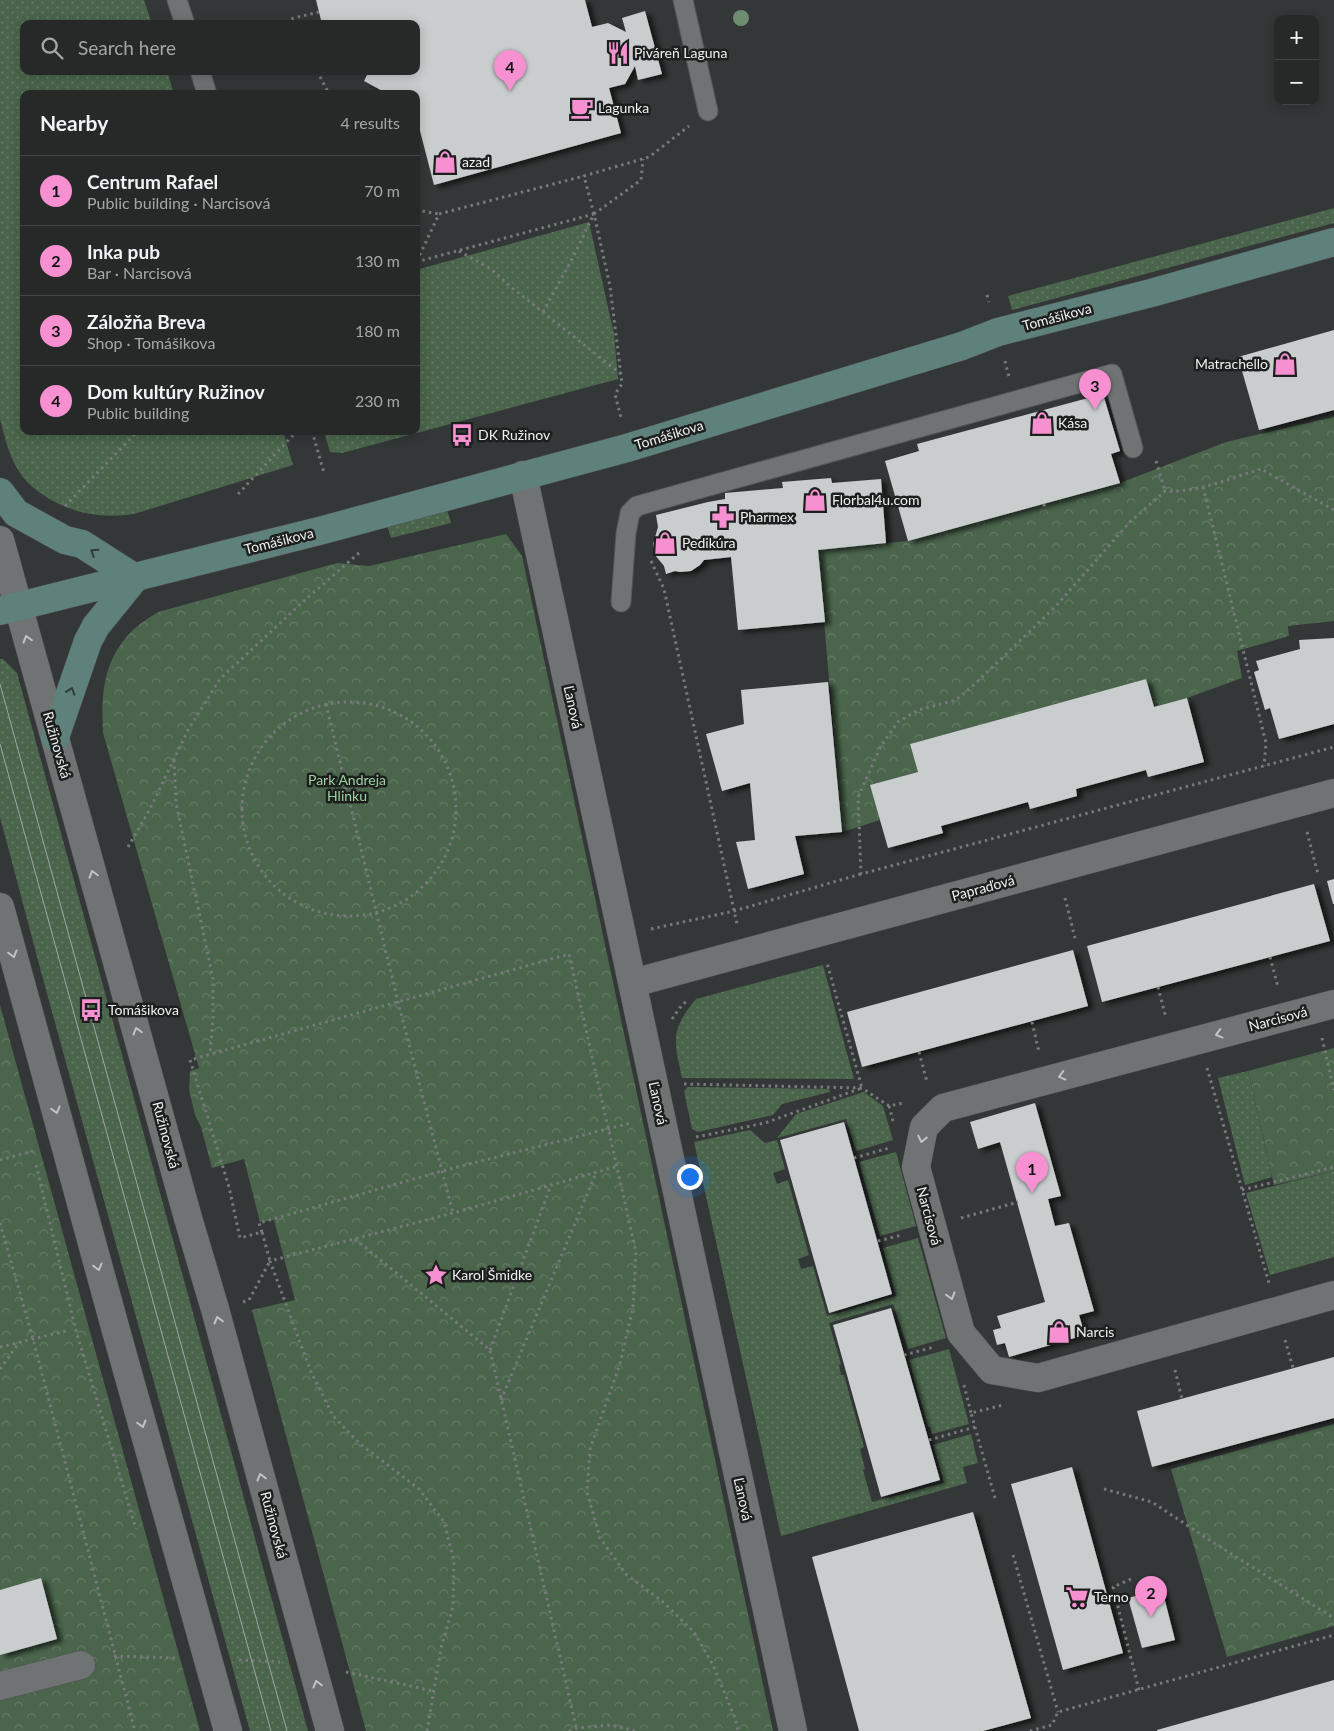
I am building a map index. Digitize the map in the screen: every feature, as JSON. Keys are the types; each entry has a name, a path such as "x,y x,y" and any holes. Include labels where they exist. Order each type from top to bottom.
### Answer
{"main road":[{"name":"Tomášikova","path":"9,609 323,530 627,448 962,346 998,332 1151,293 1334,242"},
{"path":"0,492 16,513 65,540 82,544 135,578 96,626 88,641 55,737"}],"street":[{"name":"Ľanová","path":"524,475 793,1731"},
{"name":"Ružinovská","path":"0,540 9,609 55,737 215,1309 330,1731"},
{"name":"Papraďová","path":"633,983 1334,793"},
{"path":"0,907 112,1318 228,1731"},
{"name":"Narcisová","path":"1334,1004 943,1108 924,1127 916,1167 961,1333 992,1370 1038,1378 1334,1295"},
{"path":"0,1686 81,1665"}],"lane":[{"path":"177,0 184,20"},
{"path":"683,0 708,111"},
{"path":"201,75 206,90"},
{"path":"621,602 626,533 630,513 637,506 1112,374 1133,448"}],"path":[{"path":"290,20 319,12"},
{"path":"319,75 328,90"},
{"path":"420,211 440,214 649,157 708,111"},
{"path":"420,261 594,214 641,180 643,159"},
{"path":"584,176 610,286 622,384 616,394 627,448"},
{"path":"420,254 440,214"},
{"path":"543,312 594,214"},
{"path":"458,251 491,269 621,375"},
{"path":"58,512 134,435"},
{"path":"238,494 293,435"},
{"path":"313,435 324,473"},
{"path":"861,874 858,797 881,746 898,722 918,710 956,700 977,682 1056,606 1129,523 1165,491 1176,492 1202,487 1261,469 1334,510"},
{"path":"1202,487 1266,743 1264,766"},
{"path":"1044,504 1045,510"},
{"path":"128,847 150,809 188,730 220,680 306,599 362,552"},
{"path":"651,561 664,589 743,953"},
{"path":"363,702 398,713 428,735 448,766 456,802 452,839 436,872 410,898 376,913 343,916 309,909 280,892 258,866 245,834 242,800 250,767 268,738 294,716 326,704 363,702"},
{"path":"326,704 398,1002 453,1213"},
{"path":"644,930 734,911 861,874 1334,747"},
{"path":"174,760 176,803 213,979 213,1019 210,1055"},
{"path":"1306,826 1318,874"},
{"path":"1063,892 1076,942"},
{"path":"262,1232 240,1238 229,1187 190,1060 569,954 636,1252 633,1307 620,1364 590,1449 587,1492 600,1538 626,1574 663,1602 694,1632 713,1665 735,1718 738,1731"},
{"path":"825,957 862,1088"},
{"path":"1270,957 1279,991"},
{"path":"1158,987 1166,1022"},
{"path":"671,1022 682,1005 688,1000"},
{"path":"1032,1022 1040,1056"},
{"path":"1199,1040 1293,1368"},
{"path":"919,1052 928,1086"},
{"path":"676,1083 862,1088 890,1106 894,1122"},
{"path":"688,1138 765,1123 862,1088"},
{"path":"890,1106 906,1102"},
{"path":"427,1731 441,1648 453,1607 454,1561 444,1522 419,1490 359,1443 333,1416 311,1372 270,1261 259,1223 442,1171 661,1116"},
{"path":"854,1158 890,1148"},
{"path":"0,1160 33,1151 76,1331 136,1529"},
{"path":"215,1309 249,1300 270,1261 453,1213 618,1166"},
{"path":"1242,1190 1334,1167"},
{"path":"501,1400 596,1172"},
{"path":"551,1185 490,1350 576,1730"},
{"path":"932,1227 1018,1202"},
{"path":"0,1223 33,1339 135,1731"},
{"path":"878,1242 904,1234"},
{"path":"355,1239 490,1350"},
{"path":"0,1347 66,1332"},
{"path":"0,1369 19,1343"},
{"path":"904,1355 942,1344"},
{"path":"1173,1366 1182,1399"},
{"path":"961,1376 971,1414"},
{"path":"929,1440 975,1427"},
{"path":"1104,1489 1152,1502 1334,1618"},
{"path":"1012,1555 1058,1712 1052,1725 1030,1731"},
{"path":"1130,1579 1112,1587 1139,1690"},
{"path":"1058,1712 1334,1635"},
{"path":"114,1656 268,1661 312,1665 433,1690"},
{"path":"569,1731 612,1725 635,1731"}],"green space":[{"path":"0,0 144,0 151,20 20,20 20,75 168,75 173,90 20,90 20,435 284,435 293,465 134,514 96,515 73,510 61,505 36,490 26,481 10,454 0,419"},
{"path":"1334,208 1334,223 1012,310 1008,296"},
{"path":"589,222 614,334 618,379 420,432 420,269"},
{"path":"1334,417 1334,621 1288,626 1289,636 1237,651 1242,678 1187,698 1154,707 1146,679 910,744 918,772 871,785 880,820 842,832 818,550 908,541 1120,483 1226,442"},
{"path":"325,435 409,435 342,453 330,452"},
{"path":"447,510 451,523 391,538 387,525"},
{"name":"Park Andreja Hlinku","path":"506,534 522,556 773,1731 366,1731 252,1310 295,1300 274,1220 260,1222 244,1159 212,1168 201,1127 195,1115 189,1089 190,1071 199,1068 103,733 104,690 110,664 124,639 135,628 158,612 337,563 369,566"},
{"path":"0,659 3,659 17,673 308,1731 250,1731 0,817"},
{"path":"823,965 854,1079 682,1078 677,1054 676,1036 682,1019 696,999"},
{"path":"0,1005 200,1731 0,1731"},
{"path":"1334,1048 1334,1171 1274,1185 1248,1071"},
{"path":"1248,1071 1272,1177 1245,1185 1218,1078"},
{"path":"688,1087 829,1089 830,1092 782,1104 773,1115 698,1132 692,1129 684,1091"},
{"path":"864,1092 883,1106 893,1140 856,1151 846,1119 777,1138 796,1114"},
{"path":"750,1130 765,1143 777,1140 785,1169 773,1173 777,1184 788,1180 809,1255 798,1259 801,1269 813,1266 827,1316 896,1296 883,1248 918,1238 946,1338 908,1349 893,1304 829,1323 841,1364 839,1365 841,1375 844,1375 864,1447 860,1449 865,1469 863,1470 872,1502 944,1483 933,1445 971,1434 978,1463 963,1467 967,1483 781,1536 694,1142"},
{"path":"896,1152 916,1226 880,1236 859,1162"},
{"path":"1334,1171 1334,1257 1270,1275 1246,1193"},
{"path":"949,1349 969,1424 932,1434 930,1427 928,1427 909,1360"},
{"path":"1334,1424 1334,1626 1227,1657 1171,1469"}],"building":[{"path":"316,0 585,0 592,27 608,23 626,32 622,18 645,11 662,74 638,80 635,66 625,84 609,88 621,133 434,185 420,131 420,90 381,90 364,81 367,75 420,75 420,20 321,20"},
{"path":"1334,330 1334,410 1259,430 1238,357"},
{"path":"1103,394 1120,451 1111,454 1120,483 908,541 885,461 919,451 917,444"},
{"path":"831,478 832,483 881,479 886,543 818,550 825,622 738,630 731,557 704,560 691,571 675,571 666,574 664,566 655,555 653,544 658,527 656,515 725,499 725,493 783,488 782,482"},
{"path":"1334,638 1334,724 1279,739 1270,708 1265,710 1254,672 1259,670 1256,661 1300,649 1299,640"},
{"path":"1146,679 1154,707 1187,698 1204,762 1148,777 1146,770 1076,789 1077,796 1030,809 1028,802 941,826 943,833 888,848 870,785 918,772 910,744"},
{"path":"828,682 842,832 795,836 804,874 748,889 736,842 755,840 750,783 722,791 706,734 744,724 741,690"},
{"path":"1334,879 1334,904 1333,904 1327,881"},
{"path":"1314,884 1330,941 1102,1002 1087,946"},
{"path":"1073,950 1088,1006 862,1067 847,1012"},
{"path":"1035,1103 1061,1196 1048,1199 1055,1226 1069,1223 1094,1311 1079,1315 1085,1335 1009,1357 1005,1343 997,1345 993,1330 1001,1328 997,1316 1045,1302 1000,1142 978,1149 970,1122"},
{"path":"844,1122 892,1294 829,1313 780,1140"},
{"path":"891,1308 940,1480 881,1497 833,1325"},
{"path":"1334,1357 1334,1418 1152,1467 1137,1411"},
{"path":"1072,1467 1123,1653 1063,1670 1011,1484"},
{"path":"973,1512 1031,1718 983,1731 859,1731 812,1557"},
{"path":"41,1578 57,1639 0,1655 0,1590"},
{"path":"1162,1589 1175,1640 1142,1648 1128,1598"},
{"path":"1334,1680 1334,1731 1157,1731 1157,1730"}],"tram line":[{"path":"0,684 287,1731"},
{"path":"0,744 271,1731"}],"place":[{"name":"Piváreň Laguna","path":"618,53"},
{"name":"Dom kultúry Ružinov","path":"510,91"},
{"name":"Lagunka","path":"582,108"},
{"name":"azad","path":"445,162"},
{"name":"Matrachello","path":"1285,364"},
{"name":"Záložňa Breva","path":"1095,410"},
{"name":"Kása","path":"1042,423"},
{"name":"DK Ružinov","path":"462,435"},
{"name":"Florbal4u.com","path":"815,500"},
{"name":"Pharmex","path":"723,517"},
{"name":"Pedikúra","path":"665,543"},
{"name":"Tomášikova","path":"91,1010"},
{"name":"Centrum Rafael","path":"1032,1193"},
{"name":"Karol Šmidke","path":"436,1275"},
{"name":"Narcis","path":"1059,1332"},
{"name":"Terno","path":"1077,1597"},
{"name":"Inka pub","path":"1151,1617"}]}
